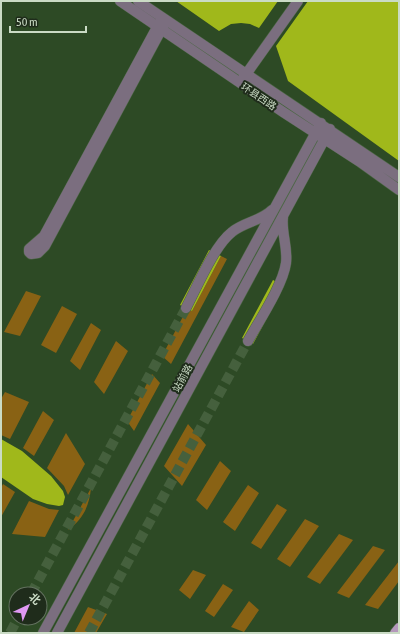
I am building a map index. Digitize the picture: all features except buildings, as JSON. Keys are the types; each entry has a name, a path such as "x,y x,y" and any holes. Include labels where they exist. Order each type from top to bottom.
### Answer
{"main road":[{"path":"395,633 399,628"}],"street":[{"name":"环县西路","path":"120,1 162,23 246,74 321,123 399,177"},
{"name":"环县西路","path":"138,1 162,23 240,83 360,162 399,190"},
{"path":"240,83 298,1"},
{"path":"162,23 47,242 38,253 31,254 29,249 44,236 162,23"},
{"name":"站前路","path":"43,633 321,123"},
{"name":"站前路","path":"57,633 330,130"},
{"path":"186,308 223,240 239,226 259,219 268,214 275,207"},
{"path":"248,341 278,284 286,264 287,254 283,230 284,214"}],"shaded area":[{"path":"221,256 227,259 171,364 162,356 187,309 192,311"},
{"path":"26,291 41,296 20,336 4,332"},
{"path":"62,306 77,314 56,353 41,345"},
{"path":"91,323 101,330 80,370 70,361"},
{"path":"116,341 128,351 104,394 94,382"},
{"path":"152,374 160,383 134,431 127,421"},
{"path":"5,392 29,402 10,439 1,435 1,399"},
{"path":"43,411 54,420 34,456 23,448"},
{"path":"188,424 206,445 182,486 164,466"},
{"path":"66,433 85,464 68,495 64,486 47,468"},
{"path":"220,461 231,471 207,510 196,500"},
{"path":"3,484 15,492 1,517 1,488"},
{"path":"248,485 259,493 235,531 223,522"},
{"path":"91,488 87,507 78,521 68,530"},
{"path":"29,501 49,509 59,510 45,537 12,534"},
{"path":"277,504 287,510 261,549 251,543"},
{"path":"305,519 319,526 290,567 277,559"},
{"path":"339,534 353,540 320,584 307,577"},
{"path":"373,546 385,550 349,598 337,593"},
{"path":"399,561 399,581 378,609 365,605"},
{"path":"193,570 206,575 190,599 179,590"},
{"path":"223,584 233,590 214,617 205,611"},
{"path":"249,601 259,610 244,632 231,627"},
{"path":"88,607 107,614 96,633 74,633"}],"tunnel":[{"path":"35,586 186,308"},
{"path":"89,633 248,341"},
{"path":"10,633 14,626"}]}
